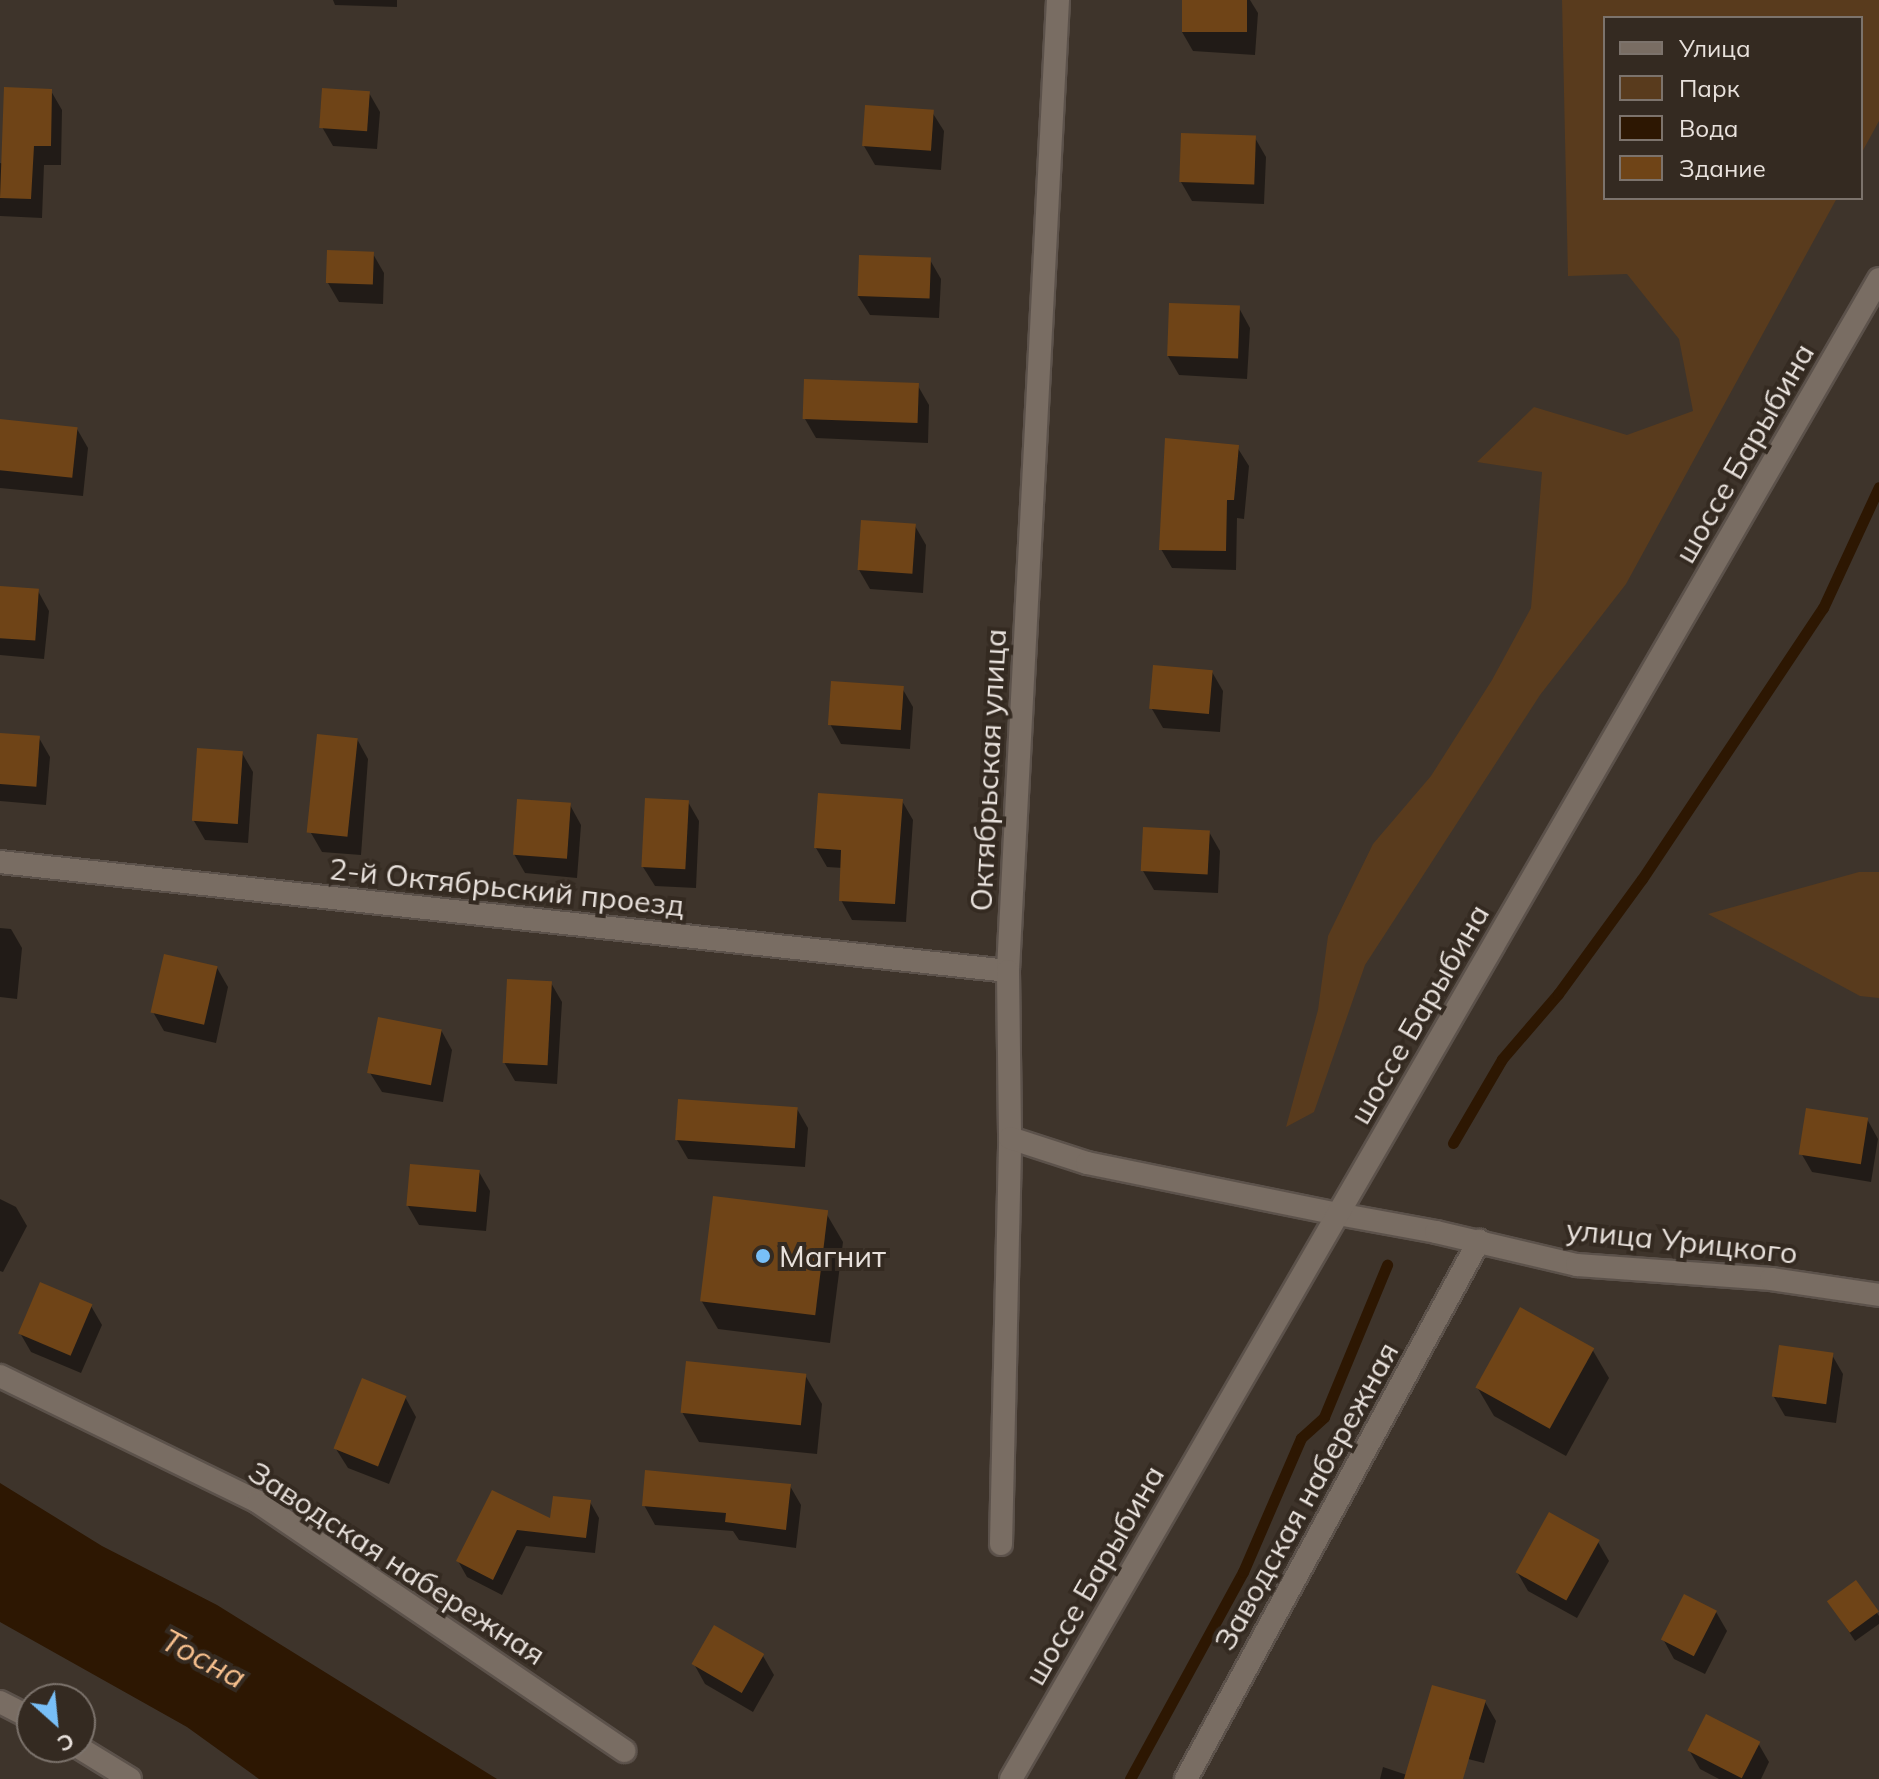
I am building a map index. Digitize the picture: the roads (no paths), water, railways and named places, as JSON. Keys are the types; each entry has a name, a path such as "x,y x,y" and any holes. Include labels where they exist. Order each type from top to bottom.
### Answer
{"street":[{"name":"Октябрьская улица","path":"1001,1544 1010,1138 1008,971 1058,0"},
{"name":"шоссе Барыбина","path":"1011,1779 1879,279"},
{"name":"2-й Октябрьский проезд","path":"0,862 1008,971"},
{"name":"улица Урицкого","path":"1010,1138 1087,1163 1479,1241 1577,1265 1771,1279 1879,1295"},
{"name":"Заводская набережная","path":"1186,1779 1479,1241"},
{"name":"Заводская набережная","path":"0,1376 258,1502 624,1751"},
{"path":"96,1758 130,1779"}],"water":[{"name":"Тосна","path":"0,1483 102,1546 217,1605 497,1779 259,1779 187,1727 0,1622"}],"waterway":[{"path":"1453,1143 1502,1059 1558,994 1642,879 1823,608 1879,487"},
{"path":"1130,1779 1243,1572 1301,1438 1324,1417 1387,1265"}],"place":[{"name":"Магнит","path":"763,1256"}]}
